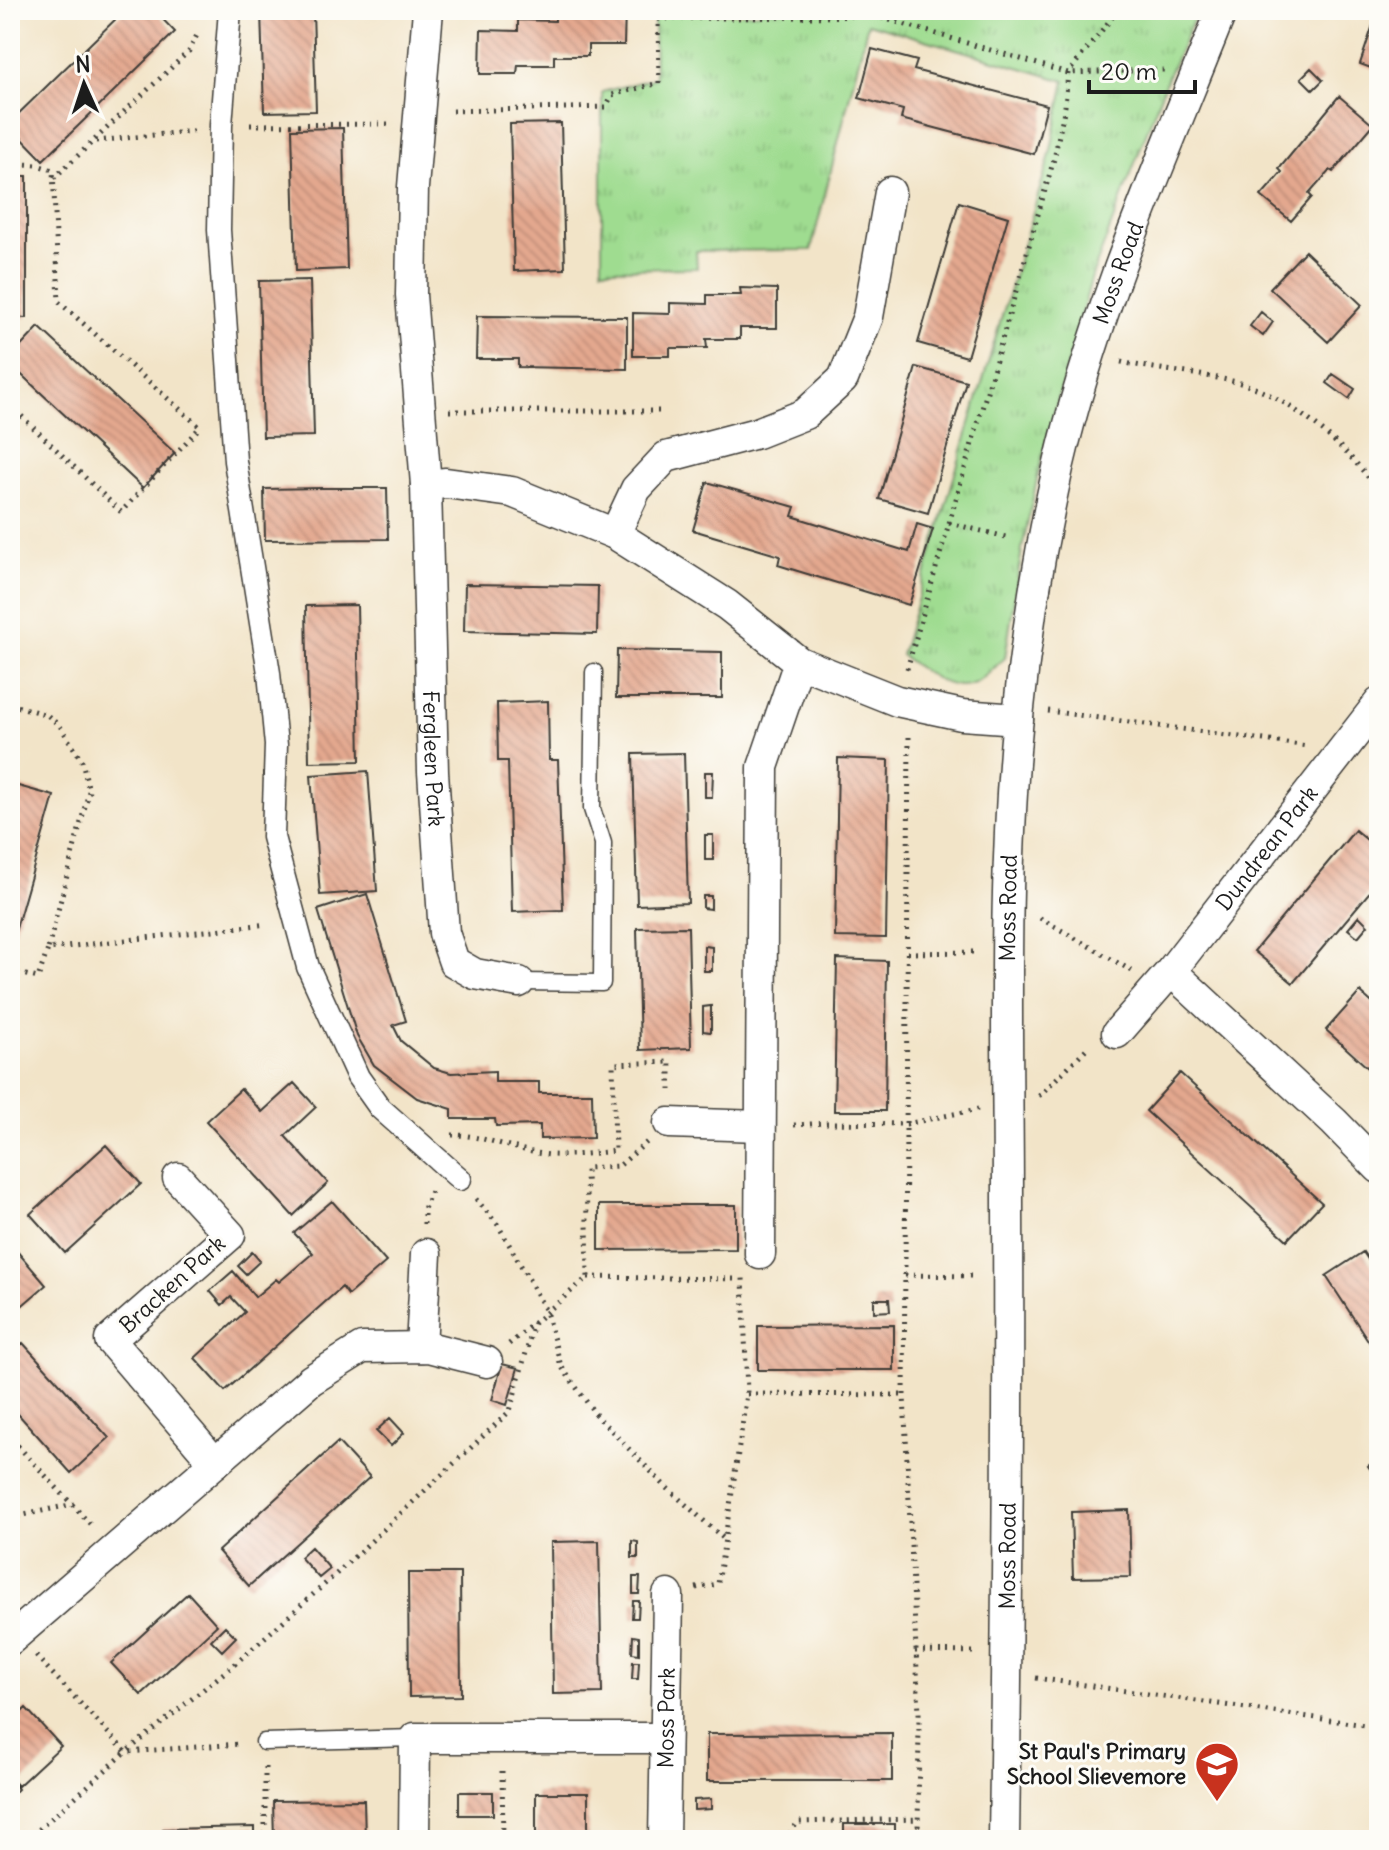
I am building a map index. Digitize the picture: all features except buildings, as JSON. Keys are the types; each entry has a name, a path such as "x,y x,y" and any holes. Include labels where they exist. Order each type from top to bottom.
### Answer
{"street":[{"path":"230,10 221,126 219,230 234,445 269,673 276,745 273,837 308,967 358,1077 380,1108 460,1179"},
{"name":"Fergleen Park","path":"428,10 413,187 411,295 426,485 433,772 444,933 454,962 475,974 519,982"},
{"name":"Moss Road","path":"1004,1840 1009,916 1018,713 1058,468 1089,354 1134,229 1222,10"},
{"path":"615,534 636,489 666,457 757,433 805,414 843,379 868,317 890,192"},
{"path":"426,485 446,483 512,492 615,534 727,605 799,662 903,703 962,715 1018,713"},
{"path":"751,1266 760,1127 763,767 799,662"},
{"name":"Dundrean Park","path":"1117,1033 1343,751 1374,722"},
{"path":"1162,980 1334,1122 1379,1168"},
{"path":"669,1123 760,1127"},
{"name":"Bracken Park","path":"178,1178 230,1235 110,1340 215,1463"},
{"path":"421,1347 426,1254"},
{"path":"13,1638 311,1380 362,1348 421,1347 487,1362"},
{"name":"Moss Park","path":"664,1840 663,1738 668,1595"},
{"path":"414,1840 415,1738 663,1738"}],"lane":[{"path":"519,982 602,983 603,843 592,809 594,672"},
{"path":"264,1742 415,1738"}],"path":[{"path":"918,1840 919,1713 904,1395 907,953 903,703 949,523 1054,159 1068,73 1118,10"},
{"path":"95,141 221,126 606,107 612,95 659,83 658,19 764,14 876,16 1068,73 1199,69"},
{"path":"53,179 189,51 199,30"},
{"path":"10,163 53,170 59,302 200,427"},
{"path":"1089,354 1254,387 1307,418 1364,470 1379,491"},
{"path":"10,405 121,512 204,424 234,445"},
{"path":"420,410 659,411"},
{"path":"949,523 1044,546"},
{"path":"10,704 47,715 60,726 82,761 89,791 38,978 10,971"},
{"path":"1018,713 1343,751"},
{"path":"1009,916 1038,917 1134,972 1162,980"},
{"path":"48,949 296,920"},
{"path":"907,953 1009,952"},
{"path":"760,1127 826,1123 906,1124 1040,1096 1109,1027 1117,1033"},
{"path":"426,1254 424,1209 449,1135 462,1135 500,1146 552,1155 615,1151 613,1064 670,1062 669,1123 619,1166 586,1168 588,1277"},
{"path":"460,1179 498,1225 546,1311 561,1366 596,1415 664,1485 723,1538"},
{"path":"487,1362 588,1277 751,1266 747,1394 718,1584 668,1595"},
{"path":"905,1275 1008,1276"},
{"path":"27,1840 126,1752 247,1653 510,1411 535,1322"},
{"path":"747,1394 904,1395"},
{"path":"10,1438 114,1551"},
{"path":"10,1445 18,1446"},
{"path":"10,1518 74,1504"},
{"path":"13,1638 126,1752 264,1742 265,1840"},
{"path":"915,1651 1007,1663 1379,1727"},
{"path":"502,1738 503,1840"},
{"path":"785,1840 798,1822 919,1819"}],"green space":[{"path":"760,10 1198,10 1168,76 1092,276 1041,461 1022,549 1005,658 987,675 966,686 946,683 901,655 1050,155 1065,81 868,23 811,250 696,251 697,268 602,269 602,92 655,78 654,14 759,13"}],"place":[{"name":"St Paul's Primary School Slievemore","path":"1217,1803"}]}
